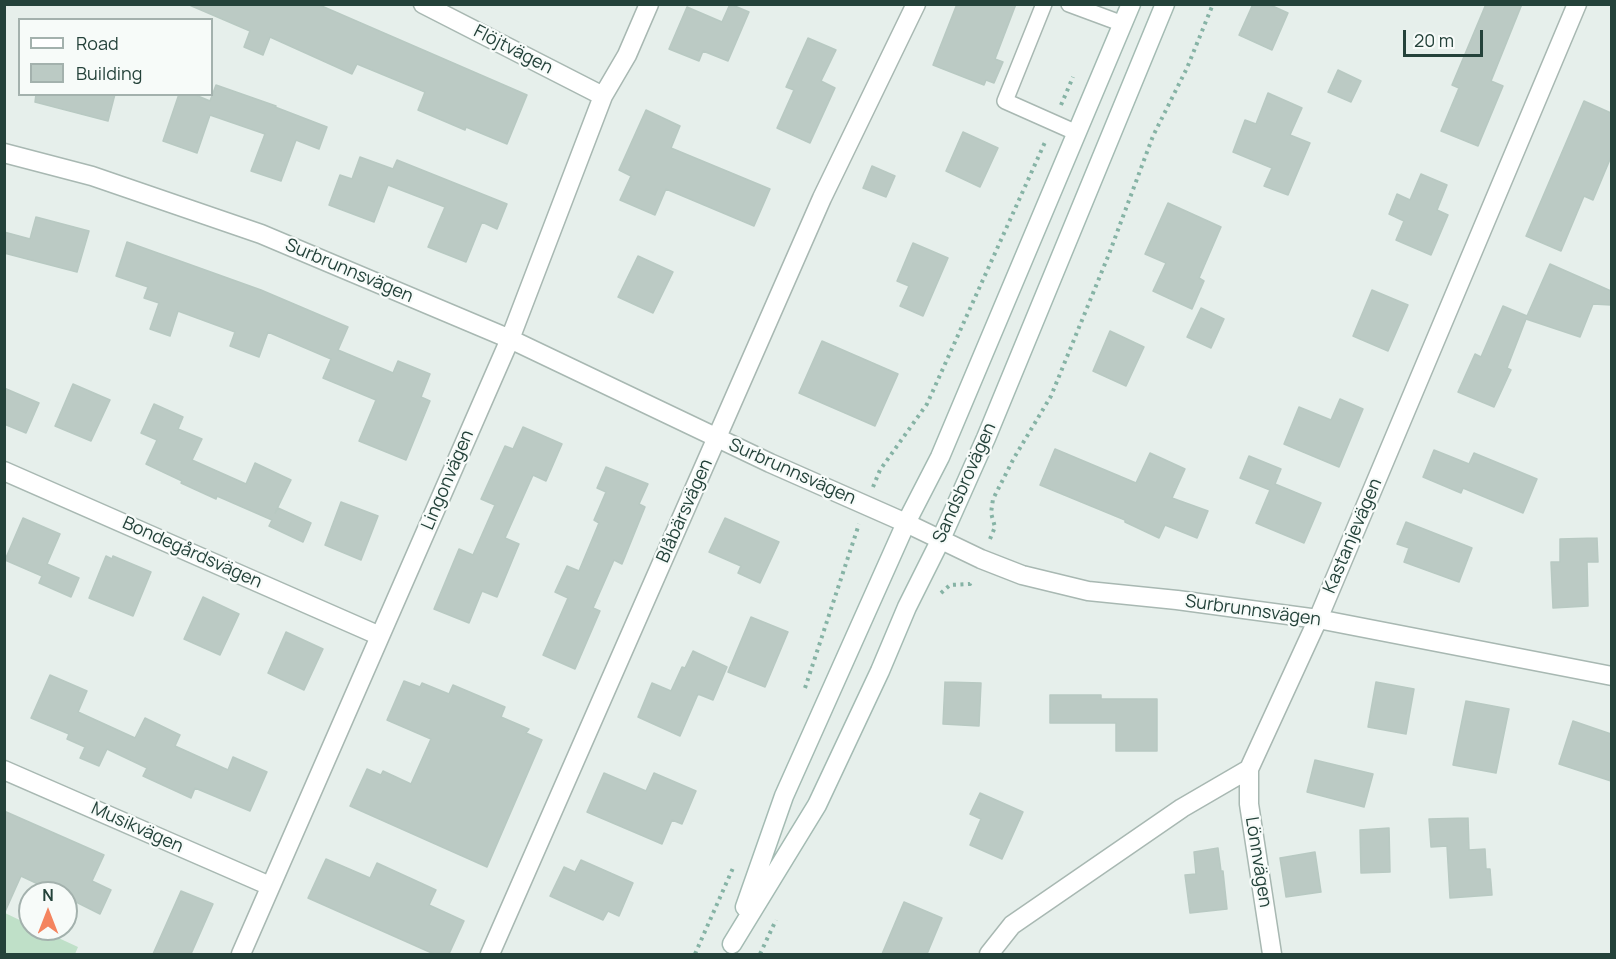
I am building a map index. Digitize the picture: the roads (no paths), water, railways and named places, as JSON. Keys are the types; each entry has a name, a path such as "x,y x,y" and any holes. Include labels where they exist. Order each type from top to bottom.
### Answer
{"street":[{"name":"Flöjtvägen","path":"423,4 603,96"},
{"name":"Lingonvägen","path":"241,954 510,339 603,96 627,56 650,4"},
{"name":"Blåbärsvägen","path":"490,954 822,198 916,4"},
{"name":"Sandsbrovägen","path":"729,949 784,796 906,522 940,457 1131,4"},
{"name":"Sandsbrovägen","path":"729,949 817,805 880,671 907,607 941,539 986,438 1165,4"},
{"name":"Kastanjevägen","path":"1249,769 1318,619 1577,4"},
{"name":"Surbrunnsvägen","path":"4,153 92,177 261,234 510,339 717,438 906,522 981,559 1022,575 1088,591 1177,600 1318,619 1611,676"},
{"name":"Bondegårdsvägen","path":"4,471 380,636"},
{"path":"989,954 1012,925 1182,808 1249,769"},
{"name":"Lönnvägen","path":"1249,769 1249,804 1272,954"},
{"name":"Musikvägen","path":"4,770 270,886"}],"lane":[{"path":"1044,4 1005,101 1077,133"},
{"path":"1069,4 1123,24"}]}
